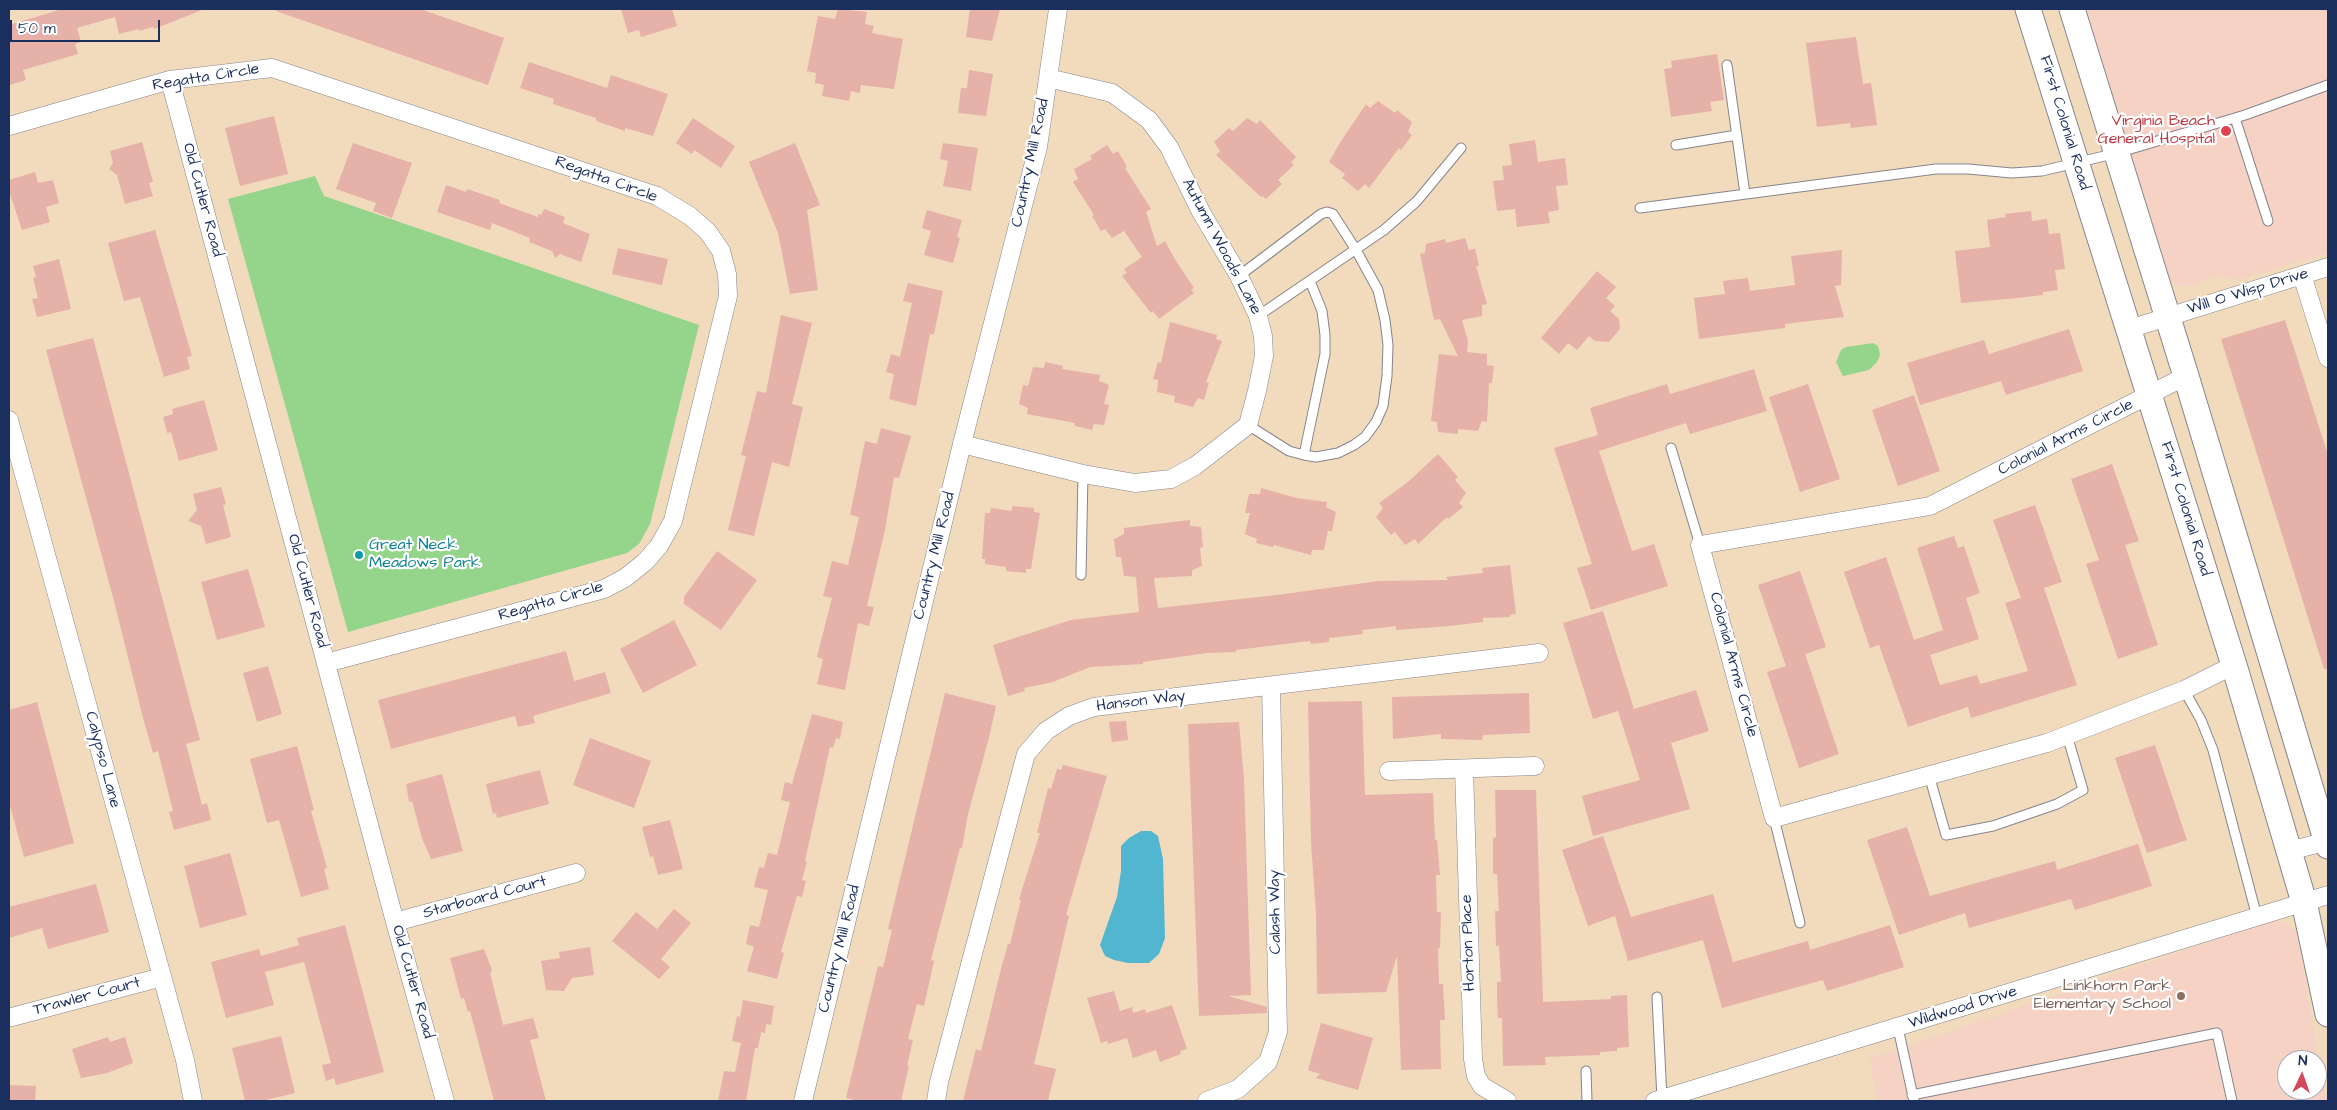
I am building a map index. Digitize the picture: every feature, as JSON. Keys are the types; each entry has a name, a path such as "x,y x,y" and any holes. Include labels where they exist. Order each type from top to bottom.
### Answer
{"main road":[{"name":"First Colonial Road","path":"2028,9 2234,665 2304,902 2328,1014"},
{"path":"2072,9 2328,843"}],"street":[{"name":"Country Mill Road","path":"803,1101 962,444 1036,156 1058,9"},
{"name":"Regatta Circle","path":"9,126 170,80 272,68 656,196 690,216 708,232 721,251 727,274 728,296 678,502 673,521 659,546 645,562 625,578 604,589 326,663"},
{"name":"Autumn Woods Lane","path":"1048,78 1112,93 1149,120 1169,147 1201,212 1239,276 1258,316 1263,336 1264,356 1248,425"},
{"name":"Old Cutler Road","path":"170,80 395,922 445,1101"},
{"name":"Will O Wisp Drive","path":"2129,329 2328,267"},
{"path":"2302,275 2328,358"},
{"name":"Colonial Arms Circle","path":"1774,818 1700,545 1930,506 2150,396 2186,376"},
{"name":"Calypso Lane","path":"9,420 16,473 162,977 185,1060 193,1101"},
{"path":"962,444 1084,474 1135,483 1171,479 1195,466 1248,425"},
{"name":"Hanson Way","path":"936,1101 939,1082 1026,754 1046,731 1069,716 1094,706 1539,653"},
{"path":"1774,818 2046,743 2184,690 2234,665"},
{"name":"Calash Way","path":"1207,1101 1238,1089 1268,1062 1278,1032 1271,686"},
{"path":"1389,771 1535,766"},
{"name":"Horton Place","path":"1464,769 1473,1060 1476,1076 1482,1086 1507,1101"},
{"path":"2289,852 2328,843"},
{"name":"Starboard Court","path":"395,922 576,873"},
{"name":"Wildwood Drive","path":"1659,1100 2328,895"},
{"name":"Trawler Court","path":"12,1017 162,977"}],"lane":[{"path":"1727,65 1745,194"},
{"path":"1640,208 1936,168 1968,168 2012,173 2042,171 2117,153 2235,118 2328,85"},
{"path":"2235,118 2268,221"},
{"path":"1676,145 1737,135"},
{"path":"1258,316 1384,230 1417,201 1461,148"},
{"path":"1239,276 1327,212 1333,214 1378,290 1385,320 1388,353 1383,406 1376,422 1365,436 1354,445 1338,453 1316,457 1304,455 1289,451 1248,425"},
{"path":"1304,455 1325,354 1322,311 1310,281"},
{"path":"1671,448 1700,545"},
{"path":"1081,575 1084,474"},
{"path":"2184,690 2201,720 2213,750 2257,917"},
{"path":"1929,775 1946,835 1993,826 2057,804 2083,790 2067,735"},
{"path":"1774,818 1800,923"},
{"path":"1657,996 1659,1100"},
{"path":"1898,1028 1913,1098 2217,1033 2232,1101"},
{"path":"1586,1071 1587,1101"}],"shaded area":[{"name":"Virginia Beach General Hospital","path":"2086,9 2328,9 2328,253 2239,280 2219,276 2188,286 2179,286 2170,280"},
{"name":"Linkhorn Park Elementary School","path":"2273,920 2286,923 2297,932 2317,1050 2277,1050 2277,1100 2326,1101 1878,1101 1869,1059"}],"green space":[{"path":"315,176 324,196 699,325 650,524 639,544 627,553 348,632 228,199"},
{"path":"1873,343 1878,346 1880,355 1877,362 1869,370 1843,376 1836,362 1841,350 1846,347"}],"water":[{"path":"1141,831 1151,831 1158,836 1163,859 1165,938 1159,954 1149,963 1128,963 1105,956 1100,945 1117,897 1121,871 1121,846 1129,838"}],"building":[{"path":"62,9 202,10 154,29 153,27 139,31 139,29 119,34 115,17 77,28 81,42 75,44 78,54 23,70 26,80 9,85 9,25"},
{"path":"277,9 420,9 504,38 488,85 276,11"},
{"path":"621,9 672,9 677,26 641,37 639,30 628,33"},
{"path":"838,9 867,12 865,24 874,26 872,33 903,39 894,89 861,85 860,93 851,91 849,101 822,96 824,85 815,83 816,73 807,71 818,16 835,19"},
{"path":"970,9 1000,9 992,41 966,37"},
{"path":"1856,37 1863,84 1871,83 1877,125 1851,128 1850,123 1817,127 1806,43"},
{"path":"1717,54 1724,100 1710,102 1712,111 1671,117 1664,69 1672,68 1671,61"},
{"path":"529,62 607,88 611,75 668,94 653,136 625,128 625,131 596,121 596,118 553,104 554,99 520,88"},
{"path":"969,70 993,74 986,116 958,113 961,88 967,88"},
{"path":"1378,101 1395,113 1397,110 1412,122 1408,132 1412,135 1401,150 1399,148 1369,188 1365,184 1358,191 1342,178 1345,174 1329,162 1366,104 1370,108"},
{"path":"274,116 288,174 240,186 225,128"},
{"path":"693,118 735,146 721,168 694,150 692,154 676,143"},
{"path":"1247,118 1257,124 1260,120 1296,157 1291,162 1294,165 1278,180 1282,184 1266,199 1263,196 1261,197 1216,155 1220,151 1214,142 1229,128 1233,131"},
{"path":"1535,140 1538,162 1565,158 1568,185 1556,186 1559,210 1548,212 1550,223 1517,227 1515,209 1497,211 1493,181 1504,180 1502,166 1512,165 1509,144"},
{"path":"142,142 153,182 149,183 153,196 125,204 117,175 109,169 113,163 110,151"},
{"path":"353,143 412,163 392,218 373,211 376,203 336,189"},
{"path":"795,143 820,205 807,210 818,290 790,294 778,233 749,162"},
{"path":"943,143 978,148 971,191 943,186 948,161 940,159"},
{"path":"1107,145 1113,154 1118,151 1127,167 1125,168 1151,209 1146,212 1157,246 1165,241 1194,288 1191,290 1194,293 1159,319 1153,311 1151,313 1122,276 1127,273 1124,269 1142,257 1124,231 1112,238 1105,229 1101,231 1092,216 1094,215 1073,182 1078,179 1074,169 1092,159 1090,156"},
{"path":"35,172 38,183 53,180 59,203 46,207 50,222 22,230 9,191 9,180"},
{"path":"446,185 466,192 467,189 500,200 499,203 538,217 538,214 541,215 544,209 565,217 563,223 590,234 581,262 560,254 555,258 552,251 529,242 530,238 492,223 490,230 437,212"},
{"path":"927,210 962,220 957,237 960,238 953,263 924,255 931,231 922,228"},
{"path":"2031,211 2032,221 2047,219 2049,234 2060,233 2065,269 2055,270 2058,290 2043,292 2043,295 1961,303 1955,251 1990,247 1987,220 2006,217 2005,214"},
{"path":"155,230 192,356 187,357 190,369 164,377 140,297 124,301 108,243"},
{"path":"1465,238 1469,250 1475,249 1479,266 1476,266 1487,304 1482,305 1482,316 1462,320 1468,341 1467,352 1487,354 1487,365 1494,366 1492,383 1489,383 1487,422 1482,421 1478,431 1458,429 1458,434 1438,432 1437,422 1431,421 1439,354 1458,356 1440,319 1434,320 1420,254 1425,253 1426,244 1445,239 1446,243"},
{"path":"618,248 668,259 662,285 612,274"},
{"path":"1842,250 1841,285 1835,286 1844,317 1785,324 1785,328 1699,339 1694,298 1725,294 1723,281 1748,278 1750,291 1795,285 1791,256"},
{"path":"59,259 71,309 37,317 32,299 38,298 33,278 36,277 33,266"},
{"path":"1597,271 1616,287 1606,298 1615,306 1610,311 1619,319 1620,329 1609,342 1595,341 1589,336 1577,350 1568,343 1559,354 1541,338"},
{"path":"908,283 943,291 934,334 930,334 916,406 889,399 894,374 886,372 891,354 900,357 912,303 903,301"},
{"path":"781,315 812,323 792,404 803,407 789,467 772,462 754,536 728,530 746,456 741,455 757,391 766,393"},
{"path":"2285,320 2328,455 2328,669 2324,669 2221,339"},
{"path":"1170,322 1217,335 1216,339 1222,341 1206,382 1209,383 1204,400 1198,398 1193,407 1174,402 1175,396 1157,392 1158,380 1153,379 1158,362 1161,363"},
{"path":"2069,329 2083,371 2006,395 2001,381 1920,405 1907,363 1984,340 1989,354"},
{"path":"93,338 200,740 186,744 202,805 207,803 211,820 174,830 169,812 173,811 158,751 153,753 143,718 114,601 46,350"},
{"path":"1045,362 1063,366 1062,369 1100,375 1099,381 1109,385 1104,404 1109,405 1104,425 1094,424 1092,430 1075,426 1075,423 1027,414 1028,408 1019,404 1023,385 1028,386 1033,367 1044,368"},
{"path":"1754,369 1767,411 1690,434 1686,423 1599,451 1632,551 1654,544 1668,586 1591,610 1577,568 1592,564 1554,448 1598,435 1590,408 1667,384 1670,394"},
{"path":"1808,384 1840,479 1800,492 1769,397"},
{"path":"1914,395 1940,471 1898,486 1872,410"},
{"path":"204,400 218,450 179,461 171,432 167,433 163,417 173,414 172,409"},
{"path":"881,428 911,436 899,478 894,477 885,530 867,606 874,607 869,626 858,623 845,690 817,684 823,659 817,657 832,598 823,596 832,561 848,565 859,517 850,515 865,441 877,444"},
{"path":"1438,454 1458,477 1455,480 1466,493 1459,503 1463,507 1448,519 1447,517 1418,544 1415,539 1405,545 1395,532 1391,535 1376,517 1383,508 1379,503 1408,482"},
{"path":"2112,464 2139,541 2125,545 2158,645 2118,659 2086,564 2099,560 2071,479"},
{"path":"221,487 226,504 223,505 231,537 206,544 201,526 188,521 197,510 193,494"},
{"path":"1261,488 1296,498 1327,502 1326,507 1336,512 1332,531 1328,531 1324,550 1312,550 1311,555 1274,545 1273,547 1256,543 1257,539 1245,534 1250,513 1245,513 1249,494 1260,494"},
{"path":"2035,505 2062,582 2044,588 2077,685 1971,718 1968,707 1908,727 1879,645 1870,648 1844,572 1886,557 1914,640 1943,630 1917,548 1954,536 1958,548 1964,546 1980,593 1966,598 1979,639 1930,655 1940,685 1977,675 1980,684 2028,671 2005,603 2021,598 1993,520"},
{"path":"1012,506 1034,508 1034,512 1040,513 1031,569 1026,569 1026,573 1006,571 1006,567 985,564 985,559 982,559 985,513 990,513 991,508 1012,511"},
{"path":"1190,520 1190,526 1201,527 1203,547 1200,548 1202,566 1192,570 1192,576 1154,578 1158,608 1277,595 1379,581 1448,580 1446,577 1483,573 1482,568 1510,565 1516,614 1510,615 1510,617 1483,618 1483,622 1450,626 1396,630 1396,626 1362,630 1363,634 1329,638 1329,642 1311,644 1310,641 1236,650 1236,652 1207,653 1143,662 1143,664 1090,667 1053,682 1024,688 1025,691 1008,696 993,645 1071,620 1139,612 1136,577 1124,576 1121,557 1116,557 1114,539 1124,534 1124,528"},
{"path":"717,551 757,580 721,630 684,604 684,597"},
{"path":"248,569 265,627 217,640 201,582"},
{"path":"1800,571 1826,647 1805,654 1839,754 1799,768 1767,672 1786,666 1758,585"},
{"path":"1603,611 1634,709 1696,690 1709,731 1671,743 1690,809 1593,836 1582,796 1640,780 1618,711 1593,719 1563,623"},
{"path":"674,620 697,665 643,693 620,649"},
{"path":"566,651 574,681 605,672 611,693 533,716 535,723 518,727 515,716 391,749 378,700"},
{"path":"268,666 282,714 257,722 243,673"},
{"path":"945,693 996,706 968,814 962,848 960,848 931,960 934,961 924,1006 917,1004 908,1039 913,1040 901,1101 858,1101 846,1098 878,966 883,967 892,930 888,929"},
{"path":"1529,693 1530,733 1483,735 1482,740 1441,739 1441,734 1393,739 1392,697"},
{"path":"1362,701 1365,795 1433,793 1435,840 1437,840 1440,875 1436,875 1437,912 1441,912 1440,948 1438,948 1439,984 1443,984 1445,1020 1440,1020 1441,1069 1401,1070 1397,956 1386,992 1317,994 1308,702"},
{"path":"37,702 74,843 24,857 9,802 9,710"},
{"path":"812,714 843,722 840,739 836,738 833,748 830,747 805,861 807,862 802,880 806,881 802,897 797,896 781,952 784,953 777,979 747,971 754,947 746,944 750,925 759,927 768,890 754,887 759,867 764,868 768,853 777,855 790,802 781,800 785,782 792,784"},
{"path":"1126,721 1128,740 1112,742 1109,722"},
{"path":"1239,722 1244,780 1251,995 1228,996 1267,1007 1267,1013 1199,1016 1188,724"},
{"path":"590,738 651,761 634,808 573,785"},
{"path":"2155,745 2187,840 2147,853 2115,758"},
{"path":"297,746 314,810 311,811 327,868 324,869 329,889 301,897 279,820 267,823 250,759"},
{"path":"1063,765 1107,776 1066,915 1069,916 1034,1064 1056,1069 1048,1101 963,1101 976,1049 981,1051 1001,969 1008,944 1010,944 1021,900 1019,899 1040,833 1037,833 1048,788 1051,789 1057,769 1061,770"},
{"path":"540,770 549,804 497,818 496,813 493,814 486,784"},
{"path":"442,774 463,851 431,859 422,838 412,801 409,802 406,784"},
{"path":"1495,790 1536,790 1543,1002 1611,999 1611,996 1627,995 1629,1047 1617,1048 1617,1051 1600,1052 1600,1055 1545,1057 1546,1065 1503,1066 1502,1018 1498,1018 1497,998 1497,982 1501,982 1499,946 1496,946 1495,911 1499,911 1497,874 1493,874 1493,838 1496,837"},
{"path":"670,820 683,869 658,875 653,856 650,857 642,827"},
{"path":"1907,827 1930,896 2055,861 2057,870 2138,844 2152,886 2075,910 2071,899 1969,928 1965,913 1899,935 1867,840"},
{"path":"1603,836 1631,917 1713,894 1733,962 1808,941 1810,950 1890,925 1904,967 1827,991 1823,980 1722,1008 1703,940 1628,961 1615,916 1588,926 1562,850"},
{"path":"230,853 247,915 200,928 184,866"},
{"path":"96,884 109,932 48,949 42,928 9,938 9,907"},
{"path":"674,909 691,923 661,959 670,967 659,979 612,941 636,912 657,929"},
{"path":"345,925 384,1072 336,1085 334,1078 326,1081 322,1065 331,1063 304,962 265,972 274,1005 226,1018 211,962 259,949 261,956 299,945 297,938"},
{"path":"590,947 594,975 572,978 564,991 546,990 541,961 560,958 559,952"},
{"path":"484,949 492,970 490,973 503,1025 533,1018 539,1038 530,1040 546,1101 494,1101 470,1011 468,1012 464,998 461,999 450,958"},
{"path":"1114,991 1120,1011 1132,1007 1133,1013 1145,1009 1146,1013 1172,1005 1187,1049 1180,1051 1181,1054 1160,1062 1156,1050 1133,1058 1127,1038 1108,1044 1107,1041 1101,1043 1087,998"},
{"path":"743,1000 774,1006 771,1025 766,1024 765,1033 761,1032 758,1048 755,1048 746,1101 718,1101 724,1071 735,1072 741,1043 732,1041 737,1016 740,1017"},
{"path":"1321,1023 1373,1038 1358,1090 1316,1078 1320,1074 1308,1070"},
{"path":"281,1036 295,1093 262,1101 245,1101 232,1048"},
{"path":"108,1037 110,1042 125,1037 133,1063 107,1073 81,1078 72,1049"},
{"path":"9,1085 36,1086 35,1101 9,1101"}],"place":[{"name":"Virginia Beach General Hospital","path":"2226,131"},
{"name":"Great Neck Meadows Park","path":"359,555"},
{"name":"Linkhorn Park Elementary School","path":"2181,996"}]}
